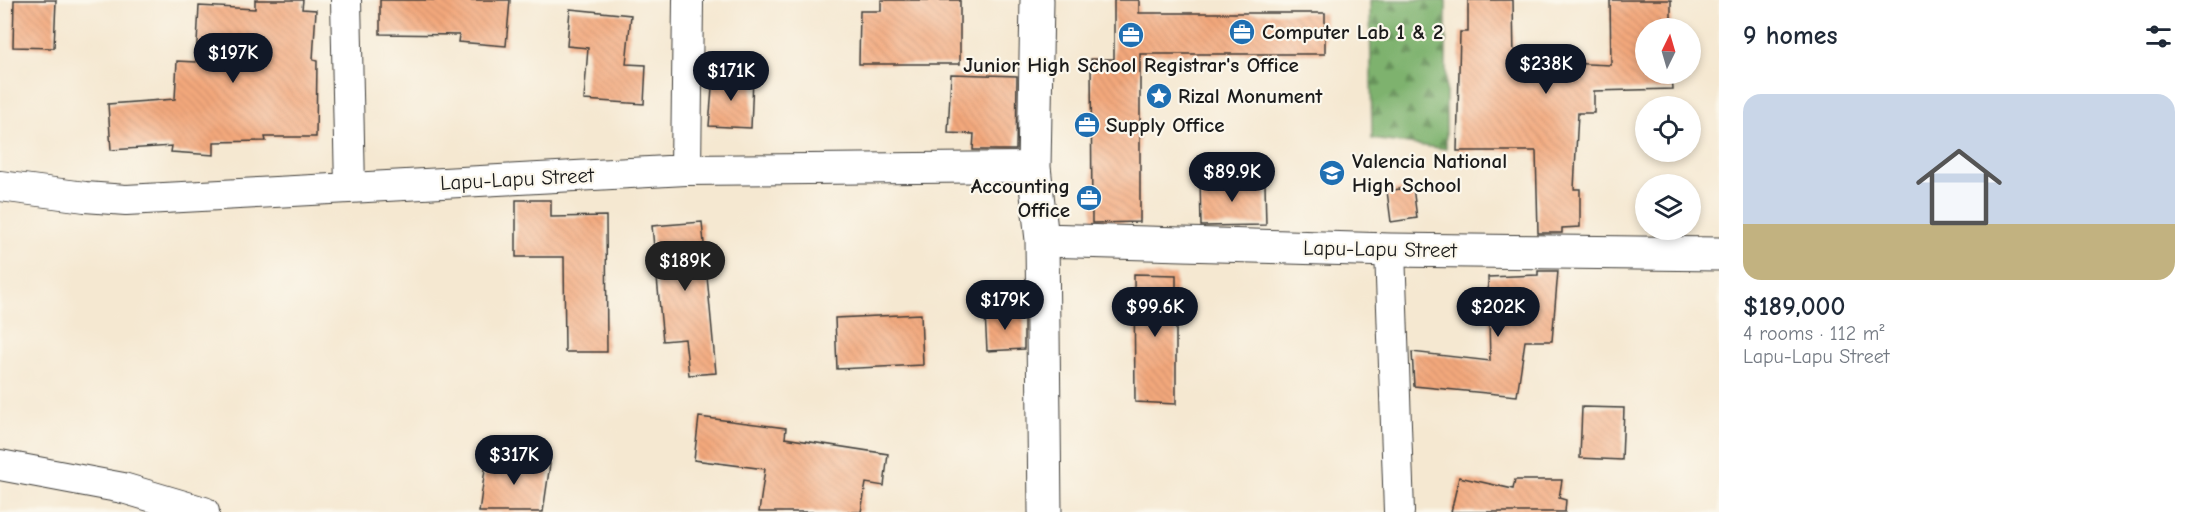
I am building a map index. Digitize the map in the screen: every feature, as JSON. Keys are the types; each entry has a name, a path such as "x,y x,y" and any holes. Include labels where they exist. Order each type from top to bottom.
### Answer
{"street":[{"path":"346,0 350,188"},
{"path":"686,170 688,0"},
{"path":"1037,0 1034,167 1042,240 1045,512"},
{"name":"Lapu-Lapu Street","path":"0,186 126,200 686,170 1034,167"},
{"name":"Lapu-Lapu Street","path":"1042,240 1390,250 1719,254"},
{"path":"1390,250 1399,512"},
{"path":"0,465 123,488 204,512"}],"green space":[{"path":"1370,0 1446,0 1446,149 1372,139"}],"building":[{"path":"14,0 56,0 54,48 13,47"},
{"path":"255,0 303,0 302,9 316,10 313,60 317,61 316,137 265,137 266,141 214,142 214,155 171,152 172,146 111,150 108,104 175,99 177,61 196,62 199,6 255,9"},
{"path":"380,0 510,0 506,46 458,42 459,35 380,34"},
{"path":"881,0 960,0 960,64 859,64 860,11 881,11"},
{"path":"1114,0 1139,0 1139,13 1325,13 1325,54 1140,54 1140,222 1092,223 1091,59 1114,59"},
{"path":"1468,0 1513,0 1514,61 1611,65 1610,0 1671,0 1671,18 1635,18 1635,84 1673,84 1673,89 1594,91 1594,113 1578,113 1574,189 1580,189 1580,227 1562,228 1562,233 1538,233 1536,151 1457,151 1460,32 1468,32"},
{"path":"570,9 631,15 626,64 646,65 644,104 584,100 588,48 567,46"},
{"path":"951,74 1017,76 1016,150 973,150 974,134 948,133"},
{"path":"713,76 753,78 751,128 709,126"},
{"path":"1229,176 1229,185 1265,184 1266,225 1201,226 1200,177"},
{"path":"1413,187 1417,218 1391,222 1387,191"},
{"path":"516,200 551,200 551,217 606,216 607,352 565,352 564,257 516,257"},
{"path":"702,222 716,373 689,375 685,339 663,341 652,226"},
{"path":"1538,271 1558,271 1552,341 1525,341 1517,396 1414,386 1412,352 1490,361 1488,277 1538,275"},
{"path":"1134,274 1176,275 1176,404 1135,402"},
{"path":"1024,311 1024,349 987,351 985,313"},
{"path":"921,314 923,365 837,369 835,318"},
{"path":"1582,407 1624,408 1622,460 1580,458"},
{"path":"699,417 786,428 785,438 888,454 884,486 866,483 861,512 759,512 765,469 694,460"},
{"path":"487,455 550,464 543,512 479,512"},
{"path":"1459,477 1513,489 1515,480 1562,480 1559,498 1566,500 1565,512 1451,512"}],"place":[{"name":"Computer Lab 1 & 2","path":"1242,32"},
{"name":"Junior High School Registrar's Office","path":"1131,35"},
{"name":"Rizal Monument","path":"1159,96"},
{"name":"Supply Office","path":"1087,125"},
{"name":"Valencia National High School","path":"1332,173"},
{"name":"Accounting Office","path":"1089,198"}]}
